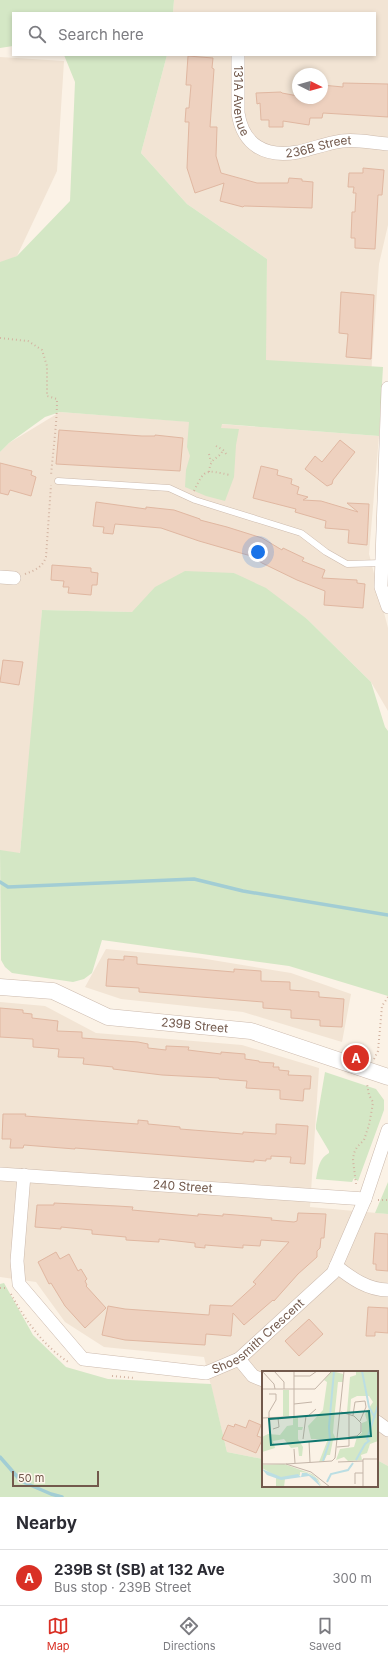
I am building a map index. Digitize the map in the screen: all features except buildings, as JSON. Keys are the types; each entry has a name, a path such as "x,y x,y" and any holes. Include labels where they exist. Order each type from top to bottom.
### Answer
{"street":[{"name":"131A Avenue","path":"238,56 238,112 242,130 252,143"},
{"name":"236B Street","path":"252,143 268,152 290,153 342,141 388,144"},
{"path":"388,388 381,587 388,607"},
{"path":"0,577 14,578"},
{"name":"239B Street","path":"0,987 53,991 108,1017 251,1031 388,1077"},
{"name":"Shoesmith Crescent","path":"24,1175 17,1261 19,1284 83,1359 206,1373 238,1358 333,1273 370,1200 388,1130"},
{"name":"240 Street","path":"0,1174 370,1200"},
{"path":"336,1266 362,1284 382,1290 388,1290"},
{"path":"238,1358 253,1376 262,1380"},
{"path":"378,1423 388,1430"}],"lane":[{"path":"58,481 128,484 169,488 191,498 301,533 326,552 347,564 382,563"}],"path":[{"path":"0,338 28,341 42,350 47,366 47,396 57,399 57,424 53,443 46,557 43,565 38,569 14,578"},
{"path":"216,446 223,450 228,456"},
{"path":"211,462 222,453 223,450"},
{"path":"209,454 211,462 209,472"},
{"path":"191,498 201,475 209,472 230,475"},
{"path":"356,1184 353,1160 354,1153 356,1147 364,1140 369,1125 373,1102 369,1095 367,1081 373,1060 378,1051 382,1006 388,996"},
{"path":"370,1200 388,1200"}],"shaded area":[{"path":"174,0 388,0 388,225 379,264 371,375 265,371 267,259 187,204 141,153 167,56 376,56 376,12 173,12"},
{"path":"0,57 64,61 57,171 17,256 0,264"},
{"path":"60,412 379,436 369,554 388,628 388,711 371,682 307,619 234,573 132,612 42,610 34,719 19,861 0,853 0,452 9,443"},
{"path":"106,949 200,958 291,973 351,994 342,1042 243,1012 121,999 85,987"},
{"path":"0,1002 45,1006 96,1033 242,1045 319,1068 310,1207 388,1214 388,1466 378,1461 378,1371 262,1371 262,1459 227,1452 204,1357 104,1347 65,1322 36,1282 0,1277"}],"green space":[{"path":"0,0 174,0 173,12 12,12 12,46 0,48"},
{"path":"64,56 167,56 141,153 187,204 267,259 266,360 383,367 379,436 222,424 221,428 239,429 236,445 234,477 225,501 206,496 185,487 186,470 190,456 187,447 189,422 60,412 45,417 9,443 0,452 0,262 17,256 70,201 75,82"},
{"path":"185,571 234,573 266,588 307,619 371,682 385,727 388,731 388,996 289,966 102,940 92,973 84,979 73,982 12,973 5,967 1,960 0,850 20,853 42,610 132,612 155,587"},
{"path":"325,1072 376,1089 384,1100 384,1110 358,1181 354,1178 352,1182 316,1179 321,1161 329,1153 316,1129"},
{"path":"388,1182 388,1214 375,1213"},
{"path":"4,1283 33,1335 66,1367 108,1379 211,1384 227,1452 262,1459 262,1487 378,1487 378,1461 388,1466 388,1497 0,1497 0,1284"}],"waterway":[{"path":"0,882 8,887 194,879 243,891 388,915"},
{"path":"0,1457 21,1481 51,1494 62,1497"}],"place":[{"name":"239B St (SB) at 132 Ave","path":"356,1058"}]}
